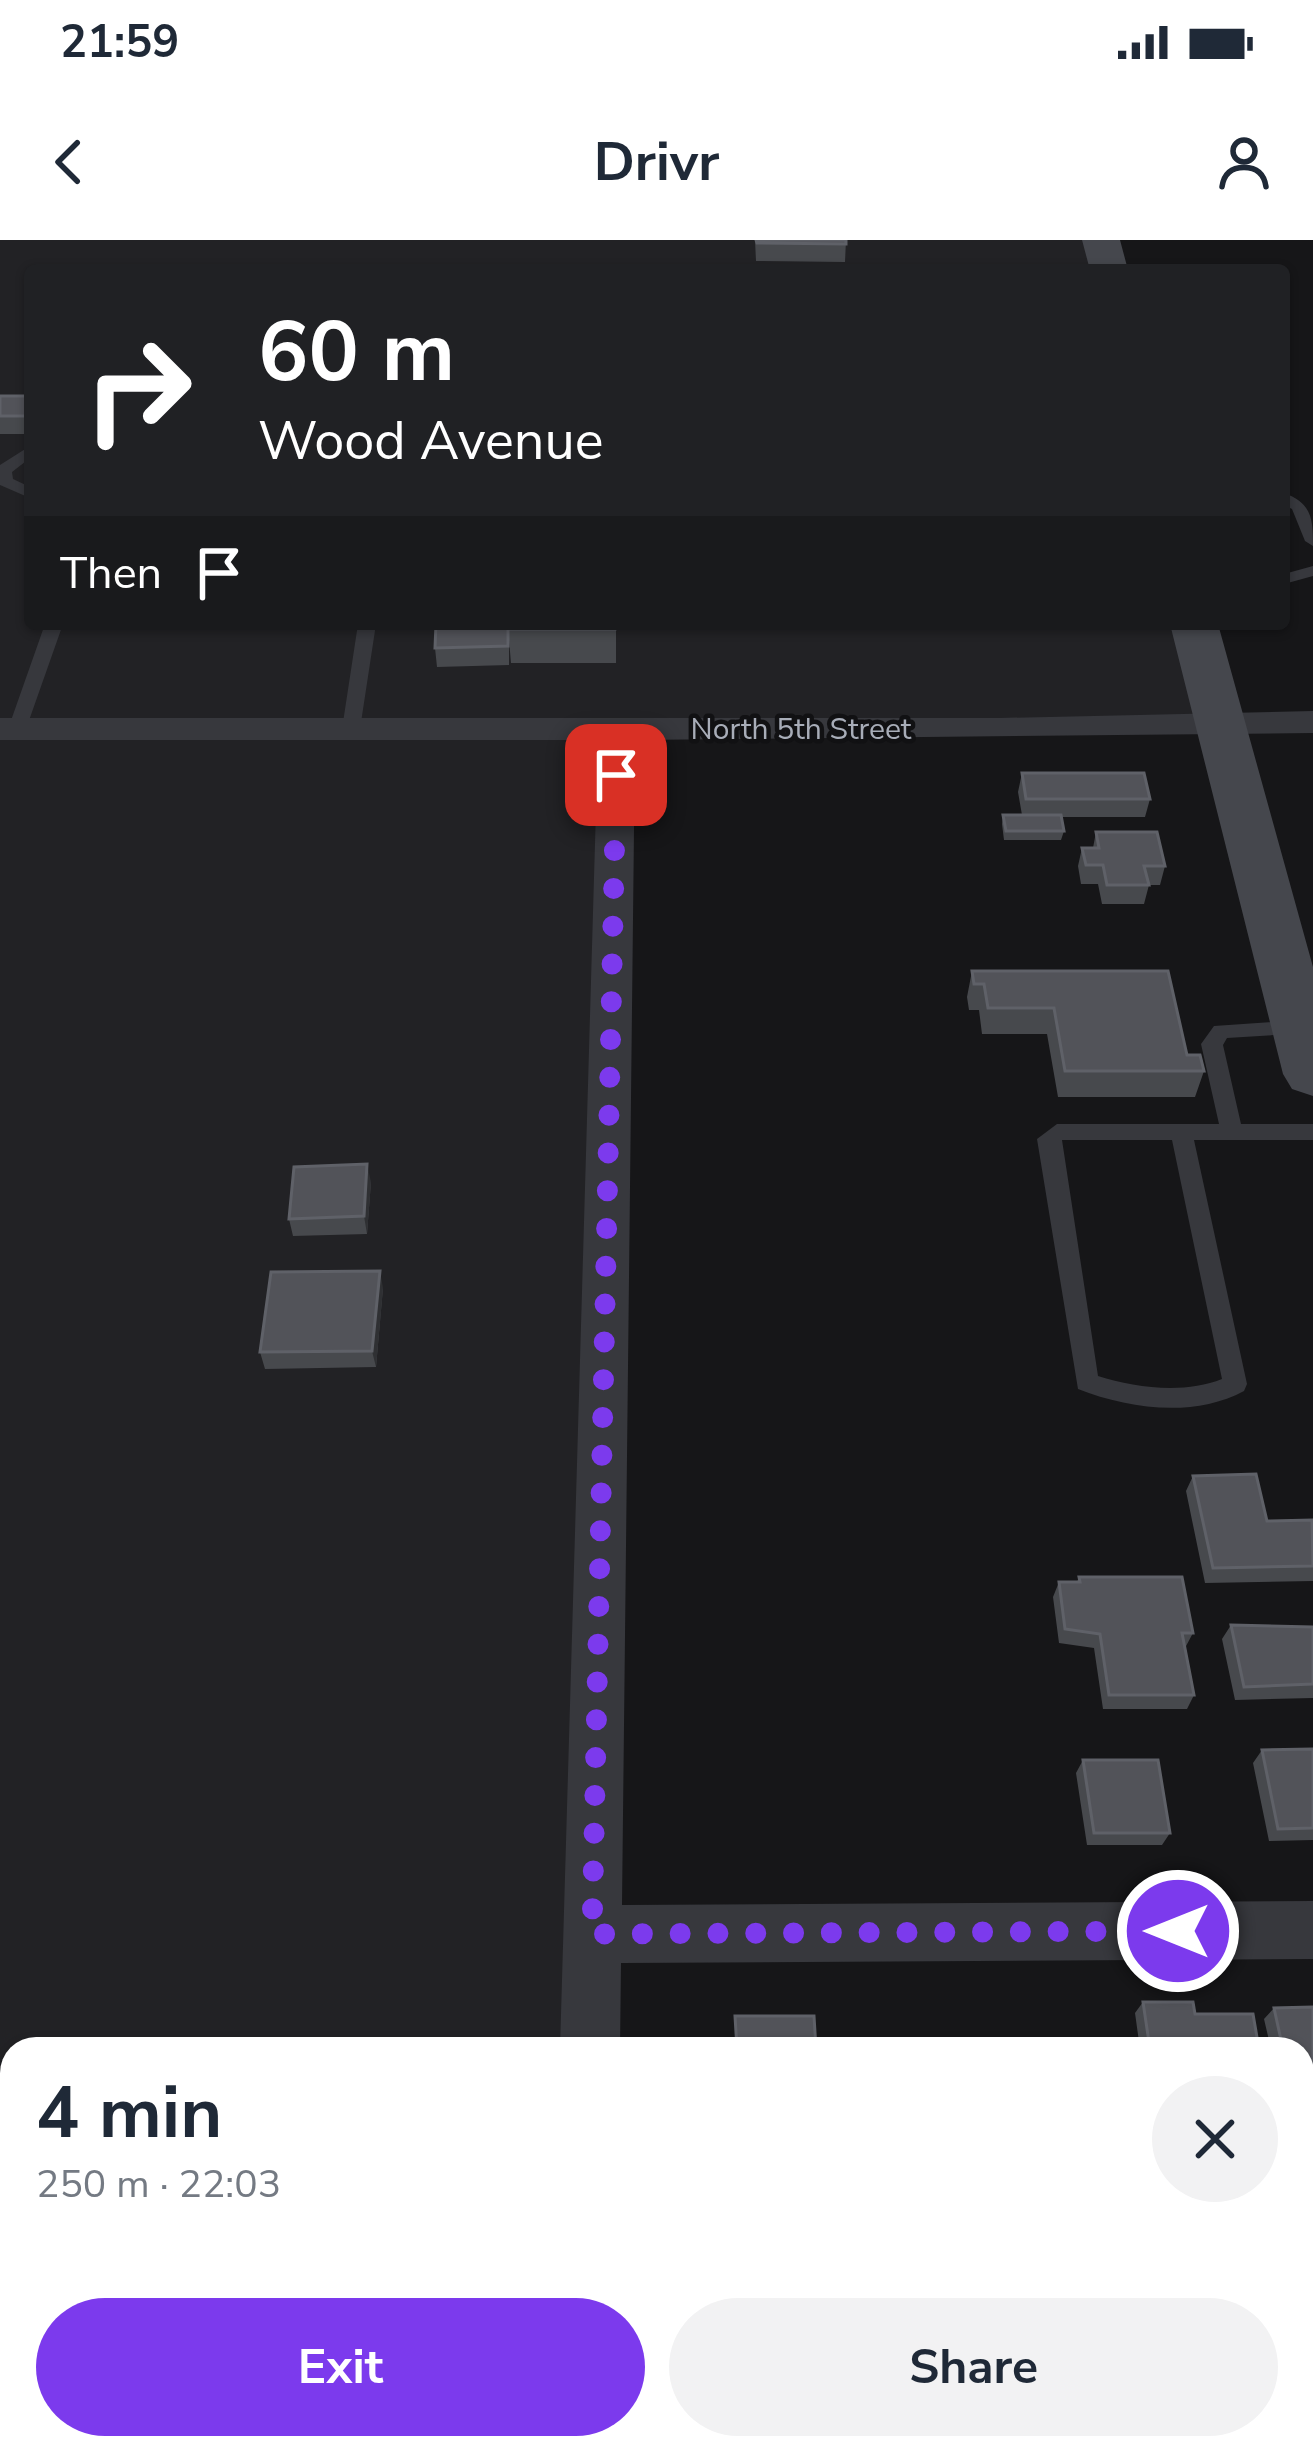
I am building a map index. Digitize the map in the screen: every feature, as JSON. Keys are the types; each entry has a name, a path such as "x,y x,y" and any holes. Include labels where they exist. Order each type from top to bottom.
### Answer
{"main road":[{"path":"1195,630 1307,1051"}],"street":[{"name":"North 5th Street","path":"8,729 1313,722"},
{"path":"590,2037 617,729"},
{"path":"592,1934 1313,1930"}],"lane":[{"path":"24,455 4,470 4,482 24,490"},
{"path":"1290,501 1299,506 1313,541"},
{"path":"8,729 52,630"},
{"path":"350,729 366,630"},
{"path":"1232,1132 1212,1044 1221,1031 1307,1051"},
{"path":"1181,1132 1234,1384 1224,1393 1147,1396 1104,1390 1087,1382 1048,1139 1058,1132 1181,1132 1313,1132"}],"shaded area":[{"path":"0,240 1101,240 1107,264 24,264 24,630 1195,630 1218,724 617,729 590,2037 0,2037"}],"building":[{"path":"846,240 846,244 757,243"},
{"path":"0,396 24,396 24,416 0,416"},
{"path":"436,630 508,630 508,646 435,648"},
{"path":"1022,773 1144,773 1150,799 1026,799"},
{"path":"1003,815 1061,815 1064,831 1006,831"},
{"path":"1096,832 1157,832 1165,866 1144,866 1149,885 1107,885 1103,865 1086,865 1082,848 1099,848"},
{"path":"972,971 1168,971 1187,1055 1200,1055 1204,1071 1065,1071 1054,1008 988,1008 984,984 974,984"},
{"path":"367,1164 364,1216 289,1219 294,1167"},
{"path":"380,1271 372,1351 260,1352 271,1272"},
{"path":"1256,1474 1267,1521 1312,1520 1313,1566 1213,1568 1193,1476"},
{"path":"1079,1577 1182,1577 1193,1633 1182,1633 1194,1695 1109,1695 1100,1634 1065,1629 1059,1582 1080,1582"},
{"path":"1231,1625 1313,1627 1313,1684 1244,1687"},
{"path":"1313,1749 1313,1828 1278,1829 1262,1750"},
{"path":"1083,1760 1158,1760 1170,1833 1094,1833"},
{"path":"1143,2002 1193,2002 1195,2014 1253,2014 1257,2037 1148,2037"},
{"path":"1313,2007 1313,2037 1280,2037 1274,2008"},
{"path":"735,2016 814,2016 815,2037 736,2037"}],"route":[{"path":"616,775 592,1934 1178,1931"}]}
